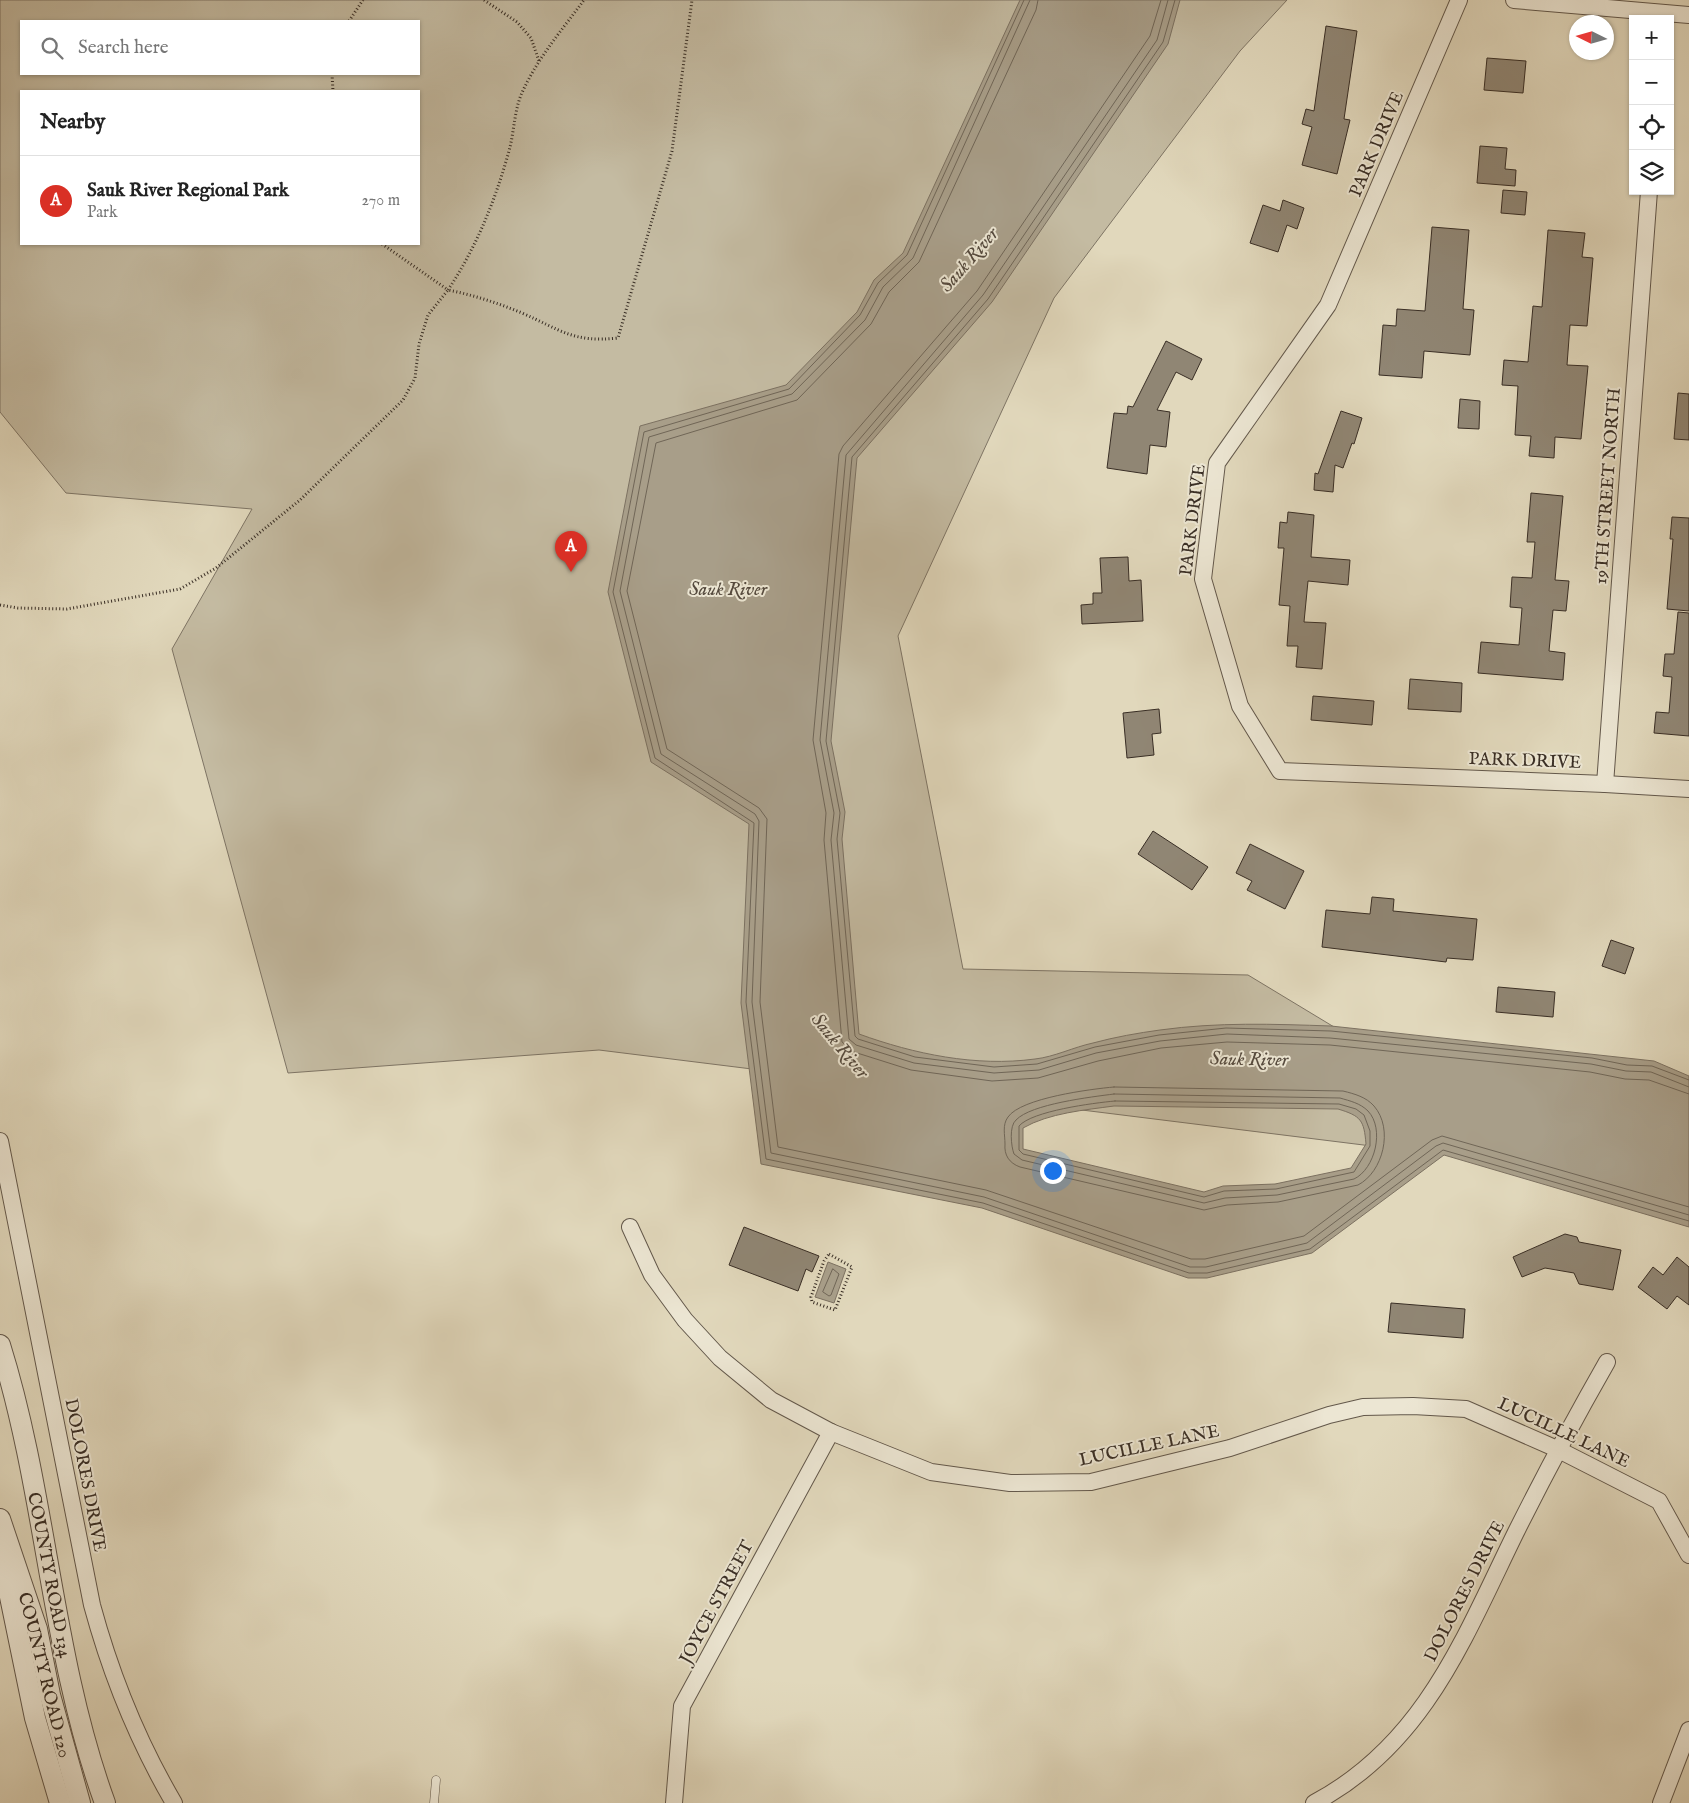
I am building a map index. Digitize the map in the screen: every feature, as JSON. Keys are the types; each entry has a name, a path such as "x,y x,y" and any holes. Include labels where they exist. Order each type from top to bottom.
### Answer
{"street":[{"name":"PARK DRIVE","path":"1459,0 1328,305 1217,463 1203,579 1240,706 1280,770 1605,784 1689,790"},
{"path":"1514,0 1663,11 1689,15"},
{"name":"19TH STREET NORTH","path":"1605,784 1650,195"},
{"name":"DOLORES DRIVE","path":"0,1141 92,1605 108,1664 127,1710 156,1773 174,1803"},
{"name":"LUCILLE LANE","path":"630,1227 652,1275 685,1320 720,1358 771,1400 831,1432 931,1472 1010,1483 1091,1482 1230,1448 1329,1414 1363,1407 1413,1406 1466,1409 1557,1449 1660,1501 1689,1555"},
{"name":"COUNTY ROAD 134","path":"0,1345 24,1433 80,1724 104,1803"},
{"name":"DOLORES DRIVE","path":"1314,1803 1368,1768 1428,1702 1452,1662 1557,1449 1606,1362"},
{"name":"JOYCE STREET","path":"674,1803 682,1706 831,1432"},
{"name":"COUNTY ROAD 120","path":"0,1519 37,1629 50,1695 80,1803"},
{"path":"0,1547 35,1718 60,1803"},
{"path":"1661,1803 1689,1730"}],"lane":[{"path":"434,1803 436,1780"}],"path":[{"path":"351,20 363,0"},
{"path":"484,0 517,22 531,38 539,62"},
{"path":"0,605 18,608 67,608 180,589 216,568 300,500 403,400 415,378 419,344 428,315 448,290 467,260 491,210 510,149 521,96 539,62 584,0"},
{"path":"383,245 448,290 474,296 521,313 569,336 595,341 618,338 672,151 692,0"},
{"path":"332,75 333,90"},
{"path":"829,1254 852,1267 835,1310 812,1302 811,1297 824,1261 829,1254"}],"shaded area":[{"path":"0,0 1287,0 1240,51 1054,298 898,636 963,969 1248,975 1344,1033 1444,1155 599,1050 288,1073 172,649 252,509 66,493 0,412"}],"water":[{"name":"Sauk River","path":"1020,0 1180,0 1168,44 992,302 857,458 831,741 845,812 842,839 859,1034 923,1053 968,1060 1013,1061 1042,1058 1118,1037 1182,1027 1246,1024 1331,1026 1654,1061 1689,1076 1689,1227 1444,1155 1312,1253 1207,1278 1188,1278 982,1208 761,1164 741,1003 749,824 651,762 608,592 640,426 786,385 857,312 874,280 903,253","holes":["1114,1106 1338,1109 1352,1114 1360,1120 1364,1129 1366,1144 1351,1168 1275,1184 1223,1186 1204,1192 1023,1149 1023,1128 1033,1123 1067,1113"]},
{"path":"828,1262 846,1269 834,1303 815,1297"}],"building":[{"path":"1326,26 1357,31 1344,119 1350,120 1337,174 1302,165 1312,127 1302,124 1306,109 1314,111"},
{"path":"1487,58 1526,61 1523,93 1484,90"},
{"path":"1480,146 1507,148 1505,169 1516,170 1515,186 1477,183"},
{"path":"1503,190 1527,192 1525,215 1501,213"},
{"path":"1283,200 1304,208 1297,229 1287,225 1278,252 1250,243 1263,205 1280,211"},
{"path":"1432,227 1469,230 1463,309 1474,310 1470,355 1424,351 1422,378 1379,375 1383,325 1396,326 1397,309 1425,311"},
{"path":"1548,230 1585,233 1582,257 1593,258 1587,326 1570,325 1567,365 1588,366 1581,439 1555,437 1554,458 1529,456 1531,436 1515,435 1518,386 1502,385 1504,360 1528,362 1533,306 1542,307"},
{"path":"1166,341 1202,359 1192,380 1176,372 1157,410 1170,412 1166,447 1150,445 1147,474 1107,468 1114,413 1127,414 1128,406 1133,407"},
{"path":"1678,393 1689,394 1689,440 1674,439"},
{"path":"1460,399 1480,401 1479,429 1458,428"},
{"path":"1341,411 1362,418 1354,444 1352,443 1343,468 1335,465 1333,492 1314,490 1315,473 1318,474"},
{"path":"1531,493 1563,496 1555,580 1569,581 1566,611 1553,610 1549,651 1565,653 1563,680 1478,673 1481,642 1519,645 1522,608 1510,607 1512,577 1532,578 1535,542 1527,542"},
{"path":"1288,512 1314,515 1311,557 1350,560 1348,585 1308,581 1304,622 1326,623 1322,669 1296,667 1298,646 1287,646 1290,606 1279,605 1284,548 1278,548 1280,522 1287,523"},
{"path":"1672,517 1689,518 1689,611 1667,609 1673,539 1670,539"},
{"path":"1128,557 1129,581 1141,580 1143,621 1082,624 1081,605 1093,604 1093,593 1102,593 1100,558"},
{"path":"1678,612 1689,613 1689,736 1654,733 1656,712 1669,713 1672,677 1663,676 1665,654 1674,654"},
{"path":"1410,679 1462,683 1461,712 1408,709"},
{"path":"1313,696 1374,701 1372,725 1311,720"},
{"path":"1159,709 1161,733 1152,734 1154,755 1127,758 1123,713"},
{"path":"1153,831 1208,867 1192,890 1138,854"},
{"path":"1250,844 1304,871 1285,909 1247,890 1252,881 1236,873"},
{"path":"1372,897 1394,899 1393,911 1477,919 1473,960 1447,958 1446,962 1322,947 1326,910 1370,914"},
{"path":"1611,940 1634,948 1625,974 1602,966"},
{"path":"1498,987 1555,992 1553,1017 1496,1012"},
{"path":"744,1227 819,1256 812,1272 806,1269 798,1291 729,1265"},
{"path":"1565,1234 1577,1237 1579,1242 1621,1250 1613,1290 1579,1284 1574,1273 1545,1268 1522,1277 1513,1257"},
{"path":"1677,1257 1689,1267 1689,1305 1677,1296 1667,1309 1638,1287 1653,1267 1663,1275"},
{"path":"1391,1303 1465,1309 1463,1338 1388,1332"}],"place":[{"name":"Sauk River Regional Park","path":"571,572"}]}
